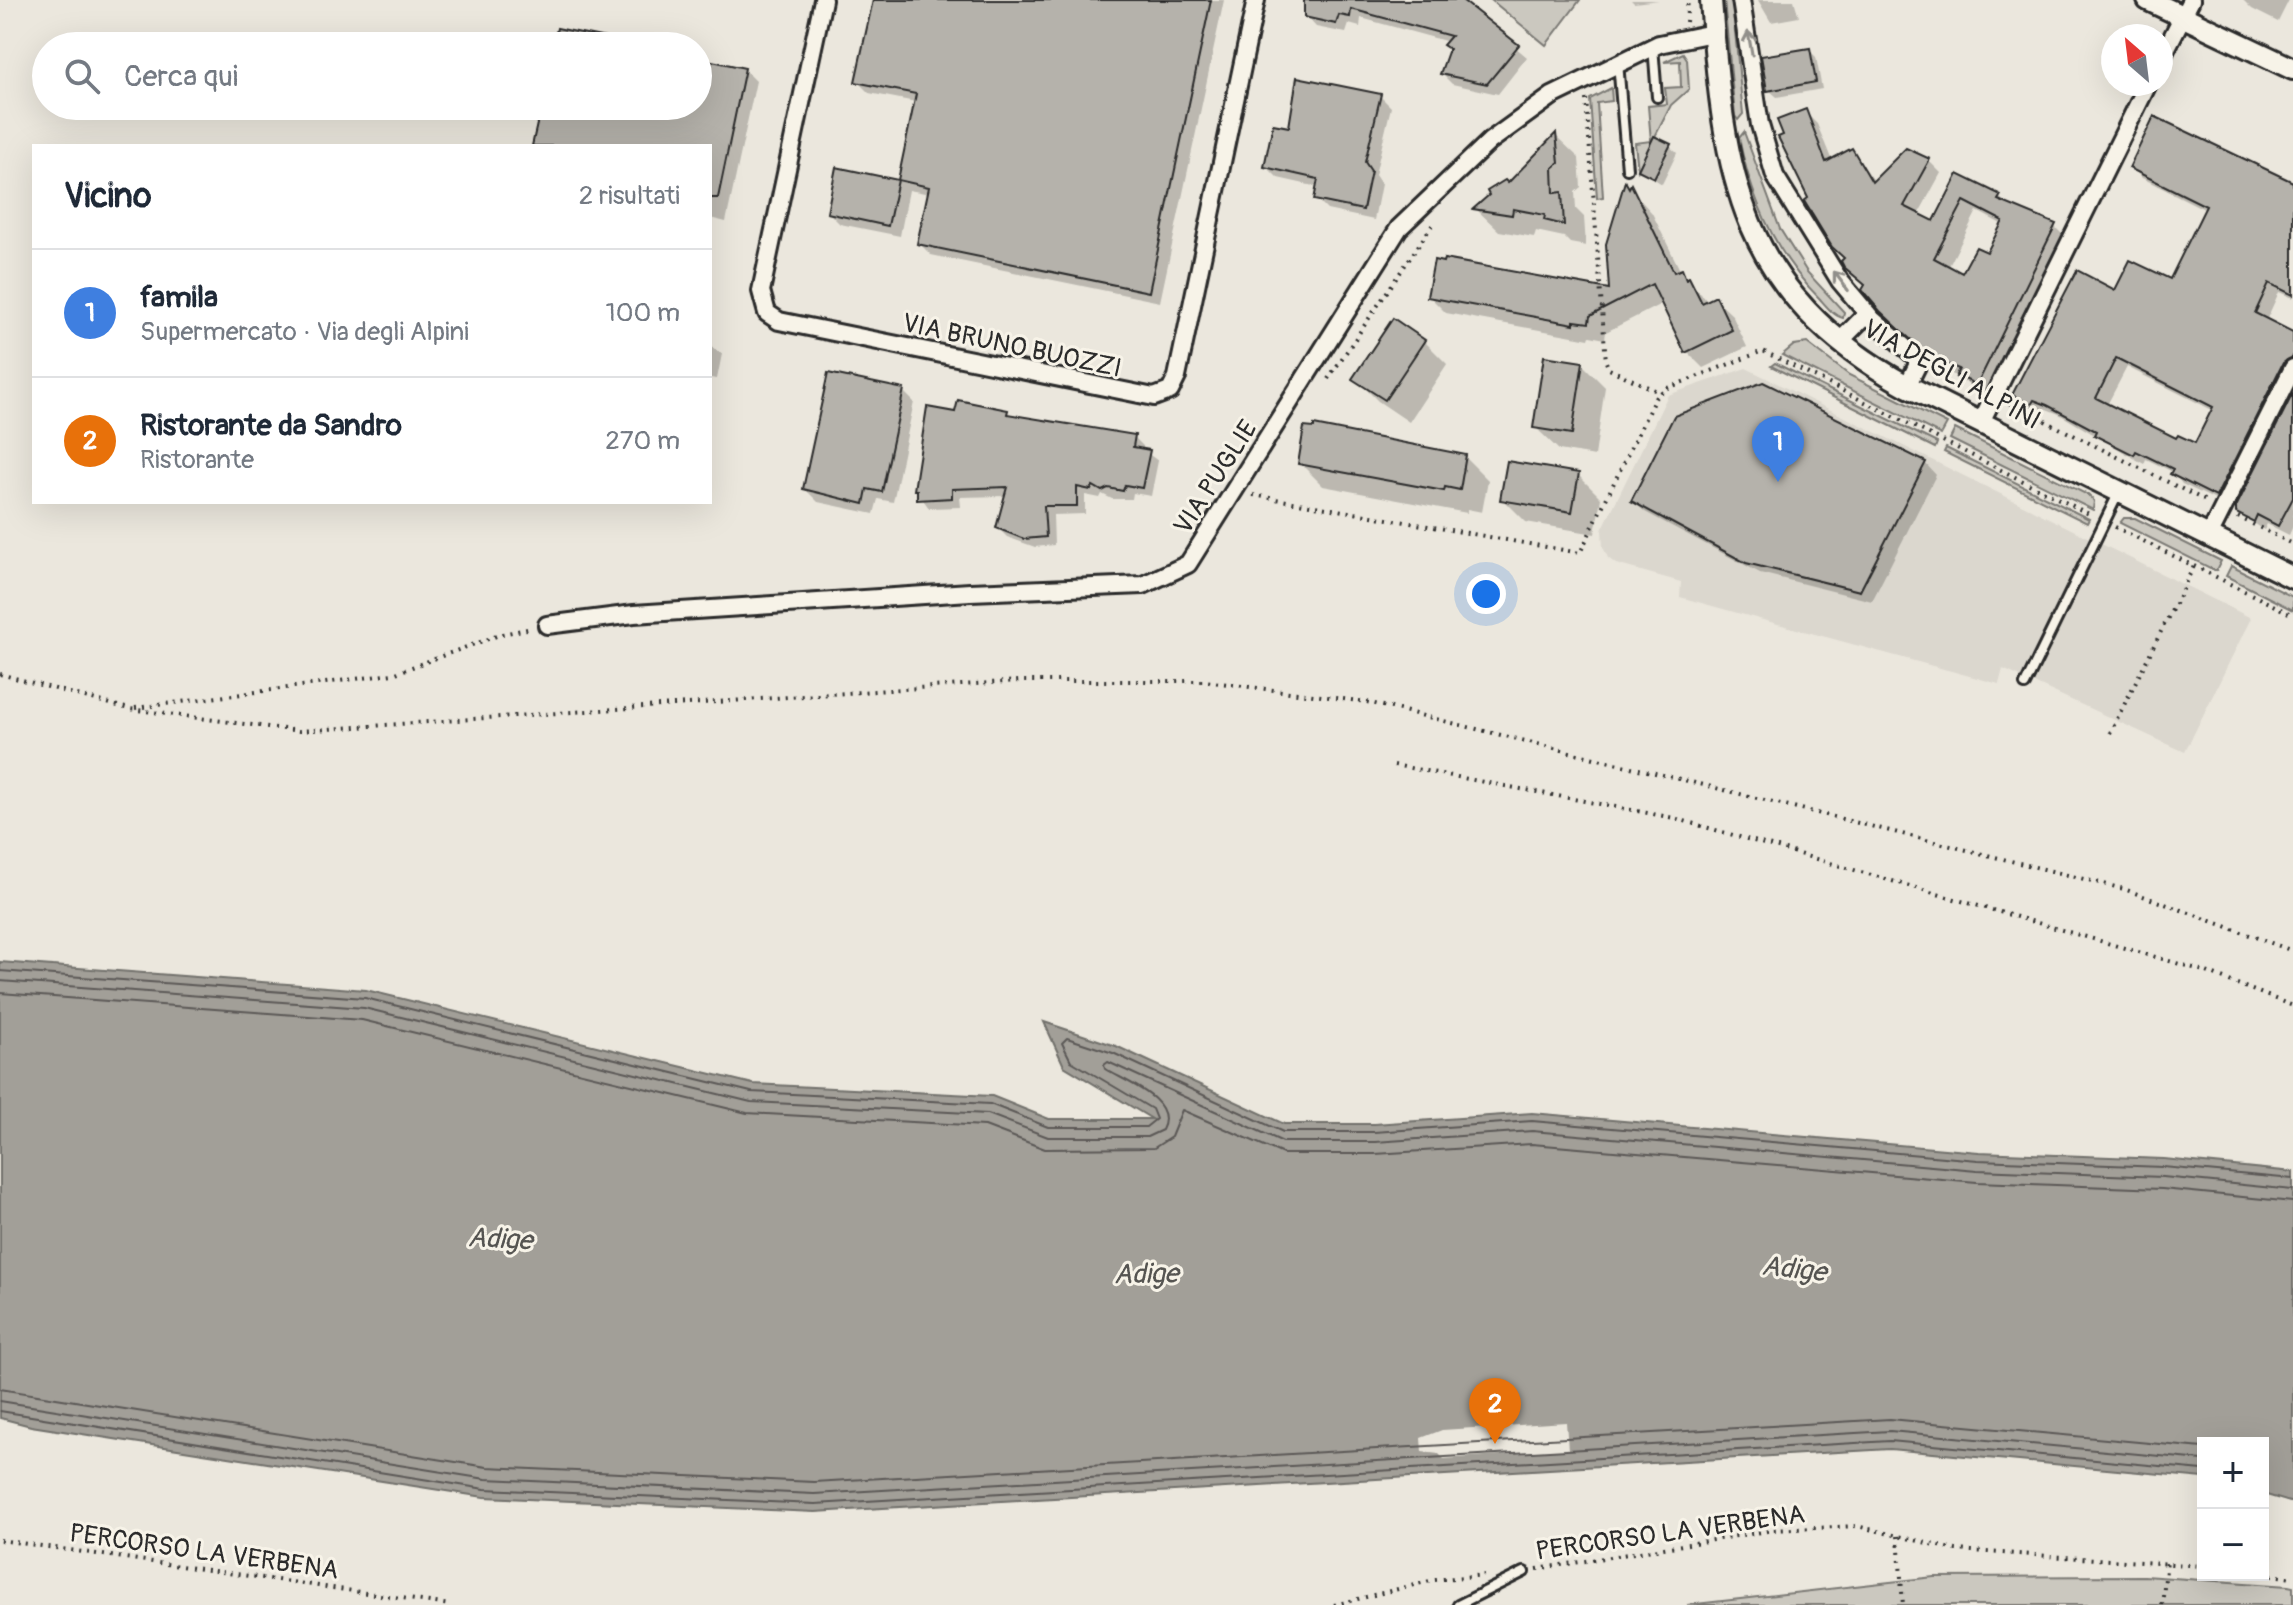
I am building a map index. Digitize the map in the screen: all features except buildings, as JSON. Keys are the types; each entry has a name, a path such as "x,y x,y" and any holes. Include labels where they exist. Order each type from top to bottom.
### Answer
{"street":[{"name":"VIA BRUNO BUOZZI","path":"823,0 761,291 767,313 779,321 1154,397 1170,391 1177,377 1256,0"},
{"name":"VIA DEGLI ALPINI","path":"1711,0 1726,149 1749,224 1796,299 1839,342 1907,386 2293,578"},
{"path":"1741,0 1769,164 1828,264 1867,314 1915,356 1918,363 1907,386"},
{"path":"2148,0 2186,8 2293,69"},
{"path":"2173,35 2186,8"},
{"name":"VIA PUGLIE","path":"547,625 634,614 970,592 1143,585 1188,564 1244,493 1399,228 1490,141 1552,96 1653,46 1713,33"},
{"path":"1981,422 2142,96"},
{"path":"1839,342 1867,314"},
{"path":"2209,536 2293,368"}],"lane":[{"path":"1653,46 1657,97"},
{"path":"1618,62 1627,169"},
{"path":"2025,685 2119,491"},
{"path":"1458,1605 1524,1572"}],"path":[{"path":"1678,26 1688,18 1688,0"},
{"path":"1578,100 1620,79"},
{"path":"1586,96 1606,362 1609,369 1661,392"},
{"path":"1328,380 1439,215"},
{"path":"1244,493 1580,553 1661,392 1763,351 2091,515"},
{"path":"1915,356 1985,391"},
{"path":"2005,401 2213,504"},
{"path":"1244,493 1261,482"},
{"path":"2233,515 2293,544"},
{"path":"2117,528 2293,615"},
{"path":"2110,733 2194,566"},
{"path":"129,709 393,674 502,634 547,625"},
{"path":"0,674 129,709 299,731 1019,681 1204,681 1367,702 2124,889 2293,951"},
{"path":"1394,765 1674,818 2204,971 2293,1006"},
{"name":"PERCORSO LA VERBENA","path":"1334,1605 1434,1580 1524,1572 1773,1530 1857,1526 1956,1550 2197,1565"},
{"path":"1898,1536 1903,1605"},
{"name":"PERCORSO LA VERBENA","path":"0,1540 450,1605"},
{"path":"2162,1605 2167,1561"},
{"path":"2269,1575 2293,1578"}],"shaded area":[{"path":"1491,0 1580,0 1546,45"},
{"path":"1724,0 1732,0 1743,114 1738,120 1735,116"},
{"path":"1683,53 1687,59 1689,89 1671,105 1638,170 1635,143 1651,141 1648,106 1667,104 1665,88 1681,87 1680,61 1664,62"},
{"path":"1611,88 1612,101 1597,103 1603,197 1597,198 1590,99"},
{"path":"1744,132 1780,229 1807,272 1844,312 1843,318 1831,311 1804,282 1778,245 1758,204 1744,161 1739,138"},
{"path":"1807,343 1849,375 1947,424 1941,435 1782,355 1794,345"},
{"path":"1775,363 1937,443 1935,448 1771,366"},
{"path":"1746,368 2251,618 2185,752 2003,669 1999,684 1680,597 1681,582 1616,564 1608,558 1603,547 1602,530 1668,395"},
{"path":"1955,429 2088,495 2094,501 2093,510 1950,439"},
{"path":"1946,448 2089,519 2087,523 1944,452"},
{"path":"2124,518 2135,518 2221,561 2216,571 2120,523"},
{"path":"2231,566 2293,597 2293,610 2226,576"},
{"path":"2144,1576 2288,1586 2293,1587 2293,1605 1687,1605 1934,1577"}],"water":[{"name":"Adige","path":"0,962 366,990 753,1084 992,1096 1049,1119 1152,1119 1064,1066 1044,1022 1116,1046 1284,1124 1374,1124 1532,1113 1979,1152 2164,1159 2293,1172 2293,1503 2269,1496 2269,1437 2197,1437 2197,1477 1890,1449 815,1512 484,1497 31,1426 0,1418"}],"pier":[{"path":"1566,1422 1568,1450 1444,1459 1439,1454 1422,1452 1421,1438 1442,1430"}],"place":[{"name":"famila","path":"1778,482"},
{"name":"Ristorante da Sandro","path":"1495,1444"}]}
